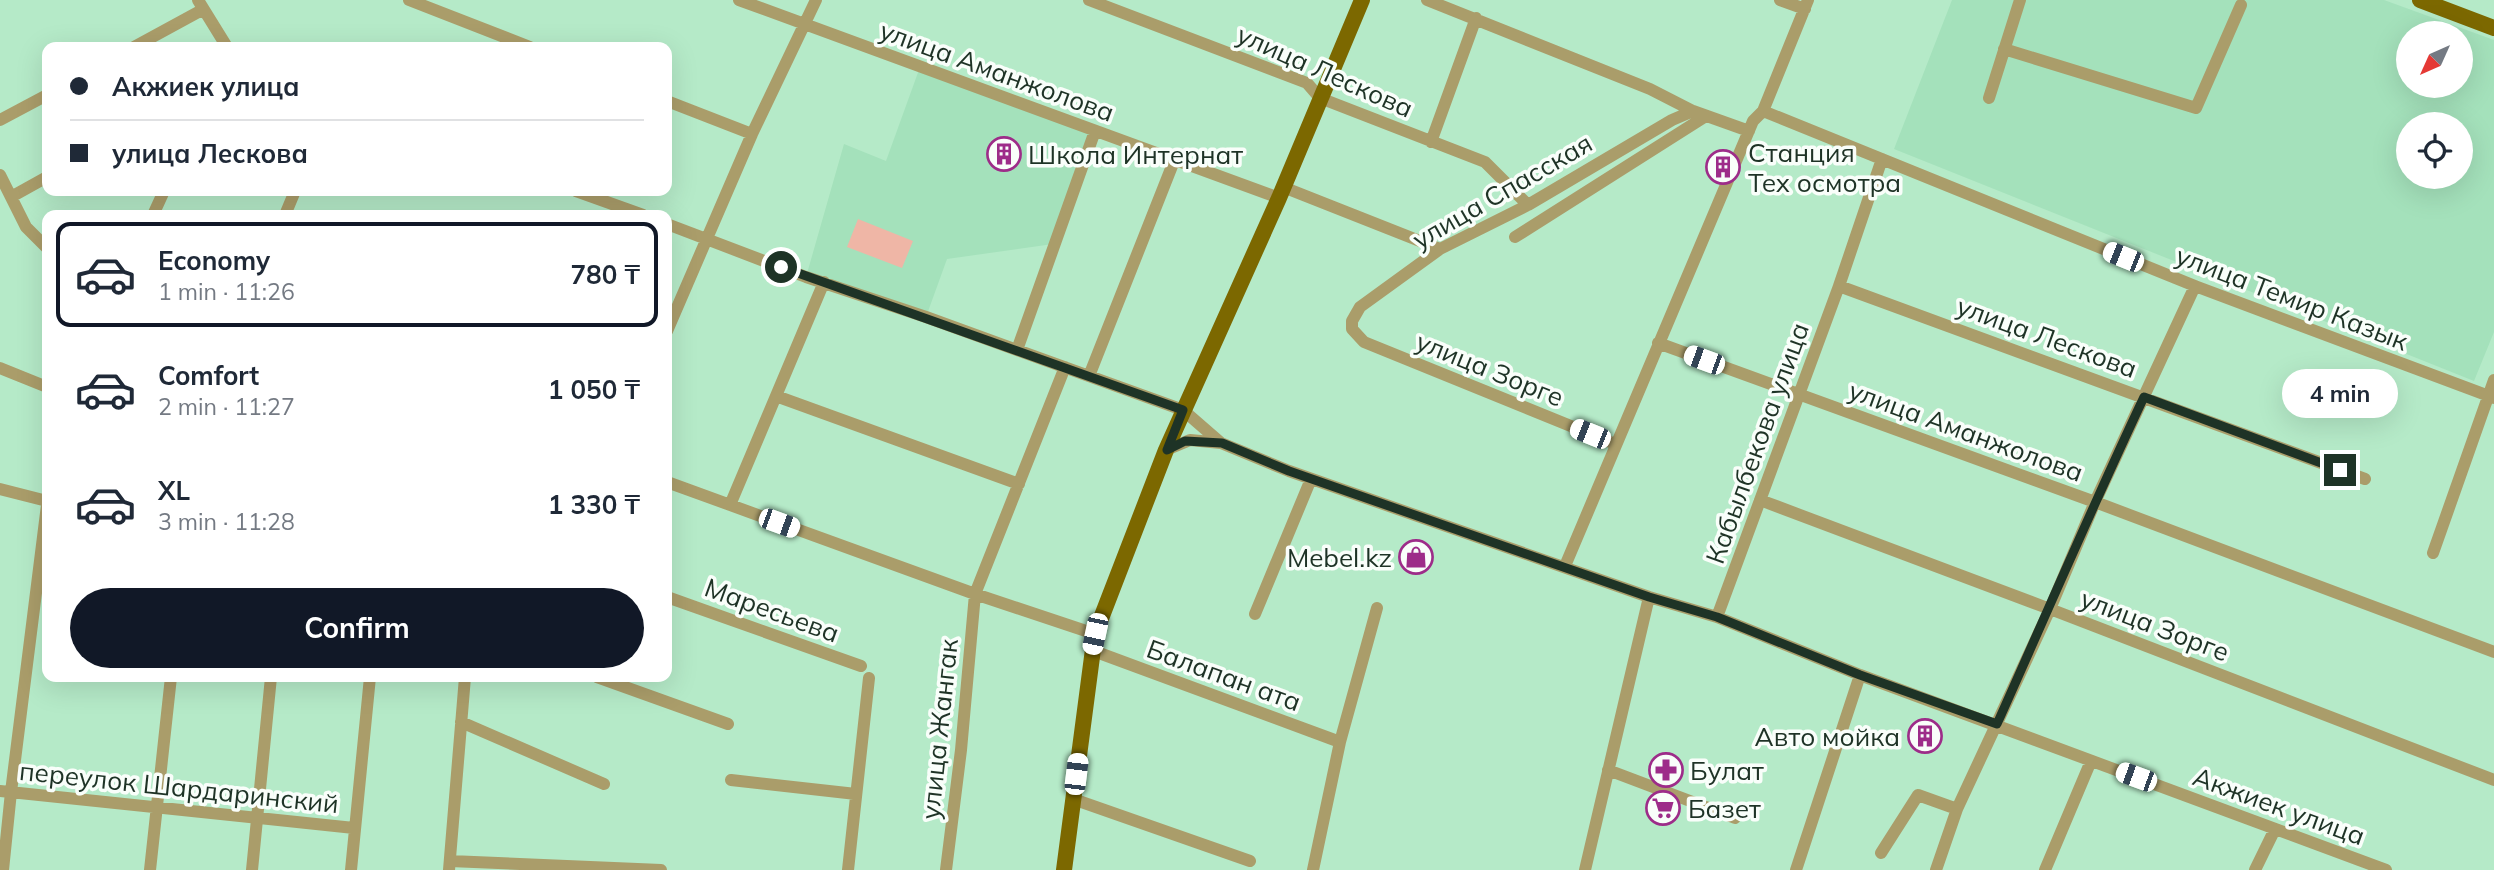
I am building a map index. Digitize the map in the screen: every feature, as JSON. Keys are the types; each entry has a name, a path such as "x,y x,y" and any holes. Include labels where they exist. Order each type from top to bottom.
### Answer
{"main road":[{"path":"1064,870 1093,642 1183,410 1281,193 1362,0"},
{"path":"2420,0 2494,28"}],"street":[{"path":"409,0 517,42"},
{"name":"улица Аманжолова","path":"739,0 1174,162 1281,193 1440,249"},
{"path":"672,320 752,134 816,0"},
{"name":"улица Лескова","path":"1089,0 1307,83 1320,98 1485,162 1528,205"},
{"path":"1427,0 1650,89 1693,111 1749,131"},
{"path":"1565,566 1753,121 1763,111 1807,5 1780,0"},
{"path":"1989,98 2020,0"},
{"path":"142,42 200,5 224,42"},
{"path":"2004,49 2196,108 2241,5"},
{"path":"1431,142 1476,18"},
{"path":"0,120 42,97"},
{"path":"672,103 752,134"},
{"name":"улица Спасская","path":"1352,329 1360,307 1440,249 1528,205 1672,120 1693,111"},
{"name":"улица Темир Казык","path":"1763,111 2195,286 2491,397"},
{"path":"1516,237 1706,116"},
{"path":"1017,349 1095,131"},
{"path":"1839,286 1882,159"},
{"path":"1089,376 1174,162"},
{"path":"0,174 26,227 42,243"},
{"path":"11,197 42,180"},
{"path":"590,196 629,210"},
{"name":"Акжиек улица","path":"672,226 1183,410 1222,443 1311,479 1649,597 1717,617 1860,675 2386,870"},
{"path":"730,505 824,282"},
{"name":"улица Лескова","path":"1839,286 2365,479"},
{"name":"Кабылбекова улица","path":"1717,617 1839,286"},
{"path":"1936,870 1957,809 2195,286"},
{"name":"улица Зорге","path":"1352,329 1364,342 1615,444"},
{"name":"улица Аманжолова","path":"1658,343 2095,502 2494,652"},
{"name":"улица Жангак","path":"946,870 961,750 975,594 1065,367"},
{"path":"0,368 42,385"},
{"path":"2432,553 2491,397 2494,380"},
{"path":"776,396 1019,484"},
{"path":"1167,450 1185,441 1222,443"},
{"path":"1255,614 1311,479"},
{"name":"Балапан ата","path":"672,484 975,594 1340,741"},
{"path":"0,489 42,502"},
{"name":"улица Зорге","path":"1760,500 2494,780"},
{"path":"3,870 5,791 42,537"},
{"path":"1585,870 1649,597"},
{"name":"Маресьева","path":"672,599 861,666"},
{"path":"1313,870 1340,741 1377,608"},
{"path":"1796,870 1860,675"},
{"path":"848,870 869,678"},
{"path":"150,870 170,682"},
{"path":"252,870 270,682"},
{"path":"351,870 369,682"},
{"path":"465,682 449,865 653,869"},
{"path":"611,682 728,724"},
{"path":"461,722 604,784"},
{"path":"2045,870 2060,829 2091,761"},
{"path":"1608,770 1735,818"},
{"path":"731,780 856,794"},
{"name":"переулок Шардаринский","path":"5,791 354,828"},
{"path":"1881,853 1918,795 1957,809"},
{"path":"1073,799 1250,861"},
{"path":"2255,870 2275,829"}],"shaded area":[{"path":"1952,0 2384,0 2442,21 2396,21 2396,98 2473,98 2473,32 2494,40 2494,332 2474,381 1894,149"},
{"path":"920,67 1095,131 1053,244 947,259 926,317 806,277 844,144 886,161"},
{"path":"858,219 913,241 902,268 847,247"}],"place":[{"name":"Школа Интернат","path":"1004,154"},
{"name":"Станция Тех осмотра","path":"1723,167"},
{"name":"Mebel.kz","path":"1416,557"},
{"name":"Авто мойка","path":"1925,736"},
{"name":"Булат","path":"1666,770"},
{"name":"Базет","path":"1663,808"}],"route":[{"path":"781,267 1183,410 1167,450 1191,440 1222,443 1289,471 1649,597 1717,617 1860,675 1997,724 2144,397 2340,470"}]}
